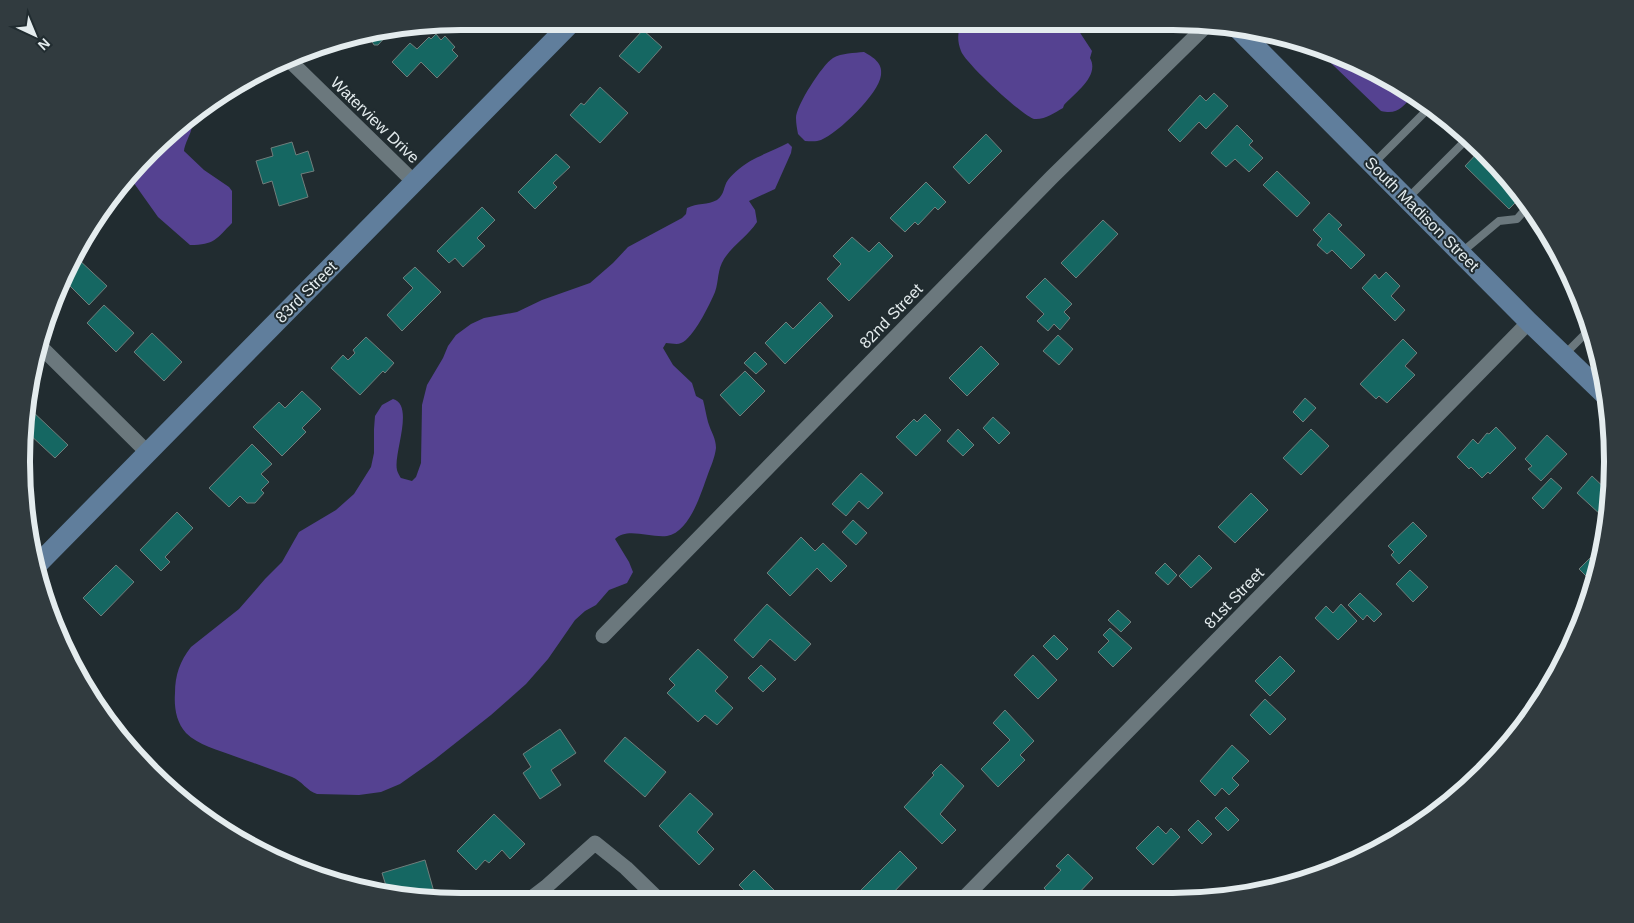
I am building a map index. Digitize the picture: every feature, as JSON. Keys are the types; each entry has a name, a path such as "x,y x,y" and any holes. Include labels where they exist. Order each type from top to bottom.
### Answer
{"street":[{"name":"83rd Street","path":"42,561 564,30"},
{"name":"82nd Street","path":"603,636 1052,177 1201,31"},
{"name":"South Madison Street","path":"1251,37 1372,164 1598,388"},
{"name":"Waterview Drive","path":"293,64 414,182"},
{"name":"81st Street","path":"969,893 1529,322"},
{"path":"45,351 148,452"},
{"path":"538,893 595,843 626,868 652,893"}],"lane":[{"path":"1372,164 1425,112"},
{"path":"1407,199 1463,143"},
{"path":"1461,253 1500,221 1517,219 1524,211"},
{"path":"1564,356 1584,334"}],"shaded area":[{"path":"960,30 1078,30 1092,51 1090,58 1092,71 1085,84 1063,108 1046,117 1034,119 1008,100 965,57 958,40"},
{"path":"864,52 874,58 879,64 881,75 879,83 866,102 837,130 819,141 805,141 798,134 797,112 816,77 833,58 844,54"},
{"path":"1326,59 1363,74 1408,101 1396,111 1381,111"},
{"path":"192,125 184,151 204,170 232,191 232,223 214,240 205,244 190,245 158,217 133,182 156,156"},
{"path":"788,143 792,147 791,153 775,189 749,201 755,210 757,222 724,259 720,267 715,292 701,320 686,340 678,344 666,343 663,348 673,365 692,383 696,396 703,400 715,441 714,458 694,511 682,527 675,533 667,536 632,533 615,539 633,572 627,583 609,590 596,605 585,611 575,620 548,659 526,684 491,715 434,760 400,784 381,792 359,795 317,794 292,777 208,747 186,733 176,714 175,704 176,680 184,658 191,647 239,609 282,562 299,532 336,510 354,494 371,467 374,453 375,416 382,405 393,399 399,403 402,410 403,420 397,470 401,478 412,481 416,477 421,463 422,405 427,385 456,335 471,324 484,318 517,312 542,300 590,283 628,247 682,218 686,214 687,208 717,200 728,180 744,165"}],"building":[{"path":"643,30 662,47 639,73 619,56"},
{"path":"436,34 441,40 445,36 455,47 452,50 458,56 437,78 421,62 407,77 392,62 410,43 417,49 429,37 431,39"},
{"path":"386,37 378,45 374,45 371,40"},
{"path":"600,87 628,113 600,143 570,115 581,103 584,105"},
{"path":"1214,93 1228,106 1206,129 1199,122 1180,142 1168,130 1200,95 1206,101"},
{"path":"1237,125 1253,141 1249,145 1263,158 1249,172 1235,159 1226,167 1211,153"},
{"path":"986,134 1002,151 969,184 953,167"},
{"path":"292,142 296,155 308,151 314,171 301,174 308,197 279,206 272,181 263,184 256,161 273,156 271,148"},
{"path":"556,154 570,167 553,183 557,187 535,209 518,192"},
{"path":"1476,154 1517,201 1509,209 1465,166"},
{"path":"1277,171 1310,203 1297,217 1263,185"},
{"path":"926,182 946,202 938,210 935,207 918,225 915,222 905,232 890,218"},
{"path":"482,207 495,220 477,238 485,246 463,267 455,258 449,263 437,251"},
{"path":"1329,213 1342,225 1338,229 1365,255 1351,269 1332,250 1327,254 1317,245 1322,239 1313,230"},
{"path":"1103,220 1118,234 1076,278 1061,263"},
{"path":"852,237 869,252 879,242 893,256 849,301 827,279 841,264 833,256"},
{"path":"80,261 107,286 89,305 68,284"},
{"path":"415,267 441,292 402,331 387,315 413,288 403,278"},
{"path":"1386,272 1400,286 1391,296 1405,310 1395,321 1362,288 1375,274 1379,279"},
{"path":"1045,278 1072,304 1064,312 1070,318 1060,330 1054,324 1048,331 1037,321 1044,314 1026,297"},
{"path":"820,302 833,316 785,364 765,343 786,322 793,329"},
{"path":"104,305 134,333 116,352 87,323"},
{"path":"152,333 182,362 164,381 134,352"},
{"path":"1058,335 1073,349 1059,365 1043,351"},
{"path":"366,337 394,363 385,373 383,371 360,395 331,368 343,355 348,360 355,353 353,350"},
{"path":"1403,339 1417,353 1405,366 1415,375 1387,403 1379,396 1376,399 1360,384"},
{"path":"981,346 999,364 967,396 949,378"},
{"path":"755,352 767,364 756,374 744,363"},
{"path":"745,371 765,391 740,416 720,395"},
{"path":"302,391 321,409 302,428 306,432 282,456 253,427 279,402 285,408"},
{"path":"1305,398 1316,408 1303,422 1293,412"},
{"path":"33,412 68,445 55,458 31,436"},
{"path":"925,414 941,430 916,456 896,437 914,419 917,422"},
{"path":"993,417 1010,433 999,444 983,428"},
{"path":"1496,427 1516,448 1490,474 1488,472 1482,478 1457,457 1473,439 1478,444 1487,433 1489,434"},
{"path":"958,429 974,445 963,456 947,441"},
{"path":"1311,429 1329,446 1301,475 1283,458"},
{"path":"1547,435 1567,454 1541,481 1528,469 1532,466 1525,459"},
{"path":"252,444 272,464 261,474 269,482 261,490 264,493 255,503 247,503 240,496 229,507 209,488"},
{"path":"861,473 883,493 868,509 859,501 846,516 832,504"},
{"path":"1592,476 1603,487 1600,515 1577,493"},
{"path":"1551,478 1562,488 1543,509 1532,498"},
{"path":"1251,493 1268,510 1235,543 1218,527"},
{"path":"177,512 193,528 165,557 170,562 161,571 140,550"},
{"path":"853,520 867,533 856,545 842,532"},
{"path":"1413,522 1427,536 1399,564 1391,555 1394,552 1388,546"},
{"path":"801,537 815,551 823,543 847,566 831,582 817,568 790,596 767,573"},
{"path":"1199,555 1212,568 1191,588 1179,576"},
{"path":"1593,555 1594,556 1588,578 1579,569"},
{"path":"1165,563 1177,575 1168,585 1155,573"},
{"path":"116,565 134,582 101,616 83,598"},
{"path":"1410,570 1428,587 1413,602 1396,584"},
{"path":"1360,593 1382,614 1374,622 1367,615 1363,620 1348,605"},
{"path":"767,604 811,644 795,661 770,639 753,658 734,640"},
{"path":"1341,604 1357,621 1338,640 1315,618 1326,606 1333,613"},
{"path":"1118,610 1131,622 1121,632 1108,620"},
{"path":"1110,628 1132,648 1113,667 1098,652 1109,641 1103,635"},
{"path":"1054,635 1068,649 1057,660 1043,646"},
{"path":"698,649 728,677 715,691 733,708 717,725 705,715 698,722 667,693 675,685 669,679"},
{"path":"1033,655 1057,680 1038,699 1014,675"},
{"path":"1280,656 1295,671 1270,696 1255,681"},
{"path":"761,665 776,679 763,692 748,678"},
{"path":"1265,699 1286,719 1270,735 1250,715"},
{"path":"1005,710 1034,741 1020,755 1025,760 998,787 981,769 1010,740 993,723"},
{"path":"560,729 576,753 551,770 561,785 540,799 523,773 531,767 523,754"},
{"path":"625,737 666,772 645,797 604,761"},
{"path":"1232,745 1249,761 1232,778 1239,785 1229,795 1222,788 1215,796 1200,781"},
{"path":"941,764 964,786 940,814 956,830 942,844 904,807 934,775 932,773"},
{"path":"690,793 713,814 697,832 714,849 699,865 659,826"},
{"path":"1226,807 1239,820 1228,831 1215,818"},
{"path":"494,814 525,844 510,859 502,850 489,863 485,860 476,870 457,851"},
{"path":"1198,820 1212,834 1202,844 1188,830"},
{"path":"1158,826 1166,834 1171,828 1180,837 1153,865 1136,848"},
{"path":"900,851 917,868 893,893 858,893"},
{"path":"1068,854 1093,878 1079,893 1049,893 1044,888 1061,870 1056,866"},
{"path":"425,860 434,892 386,886 382,873"},
{"path":"754,870 777,893 747,893 739,885"}]}
